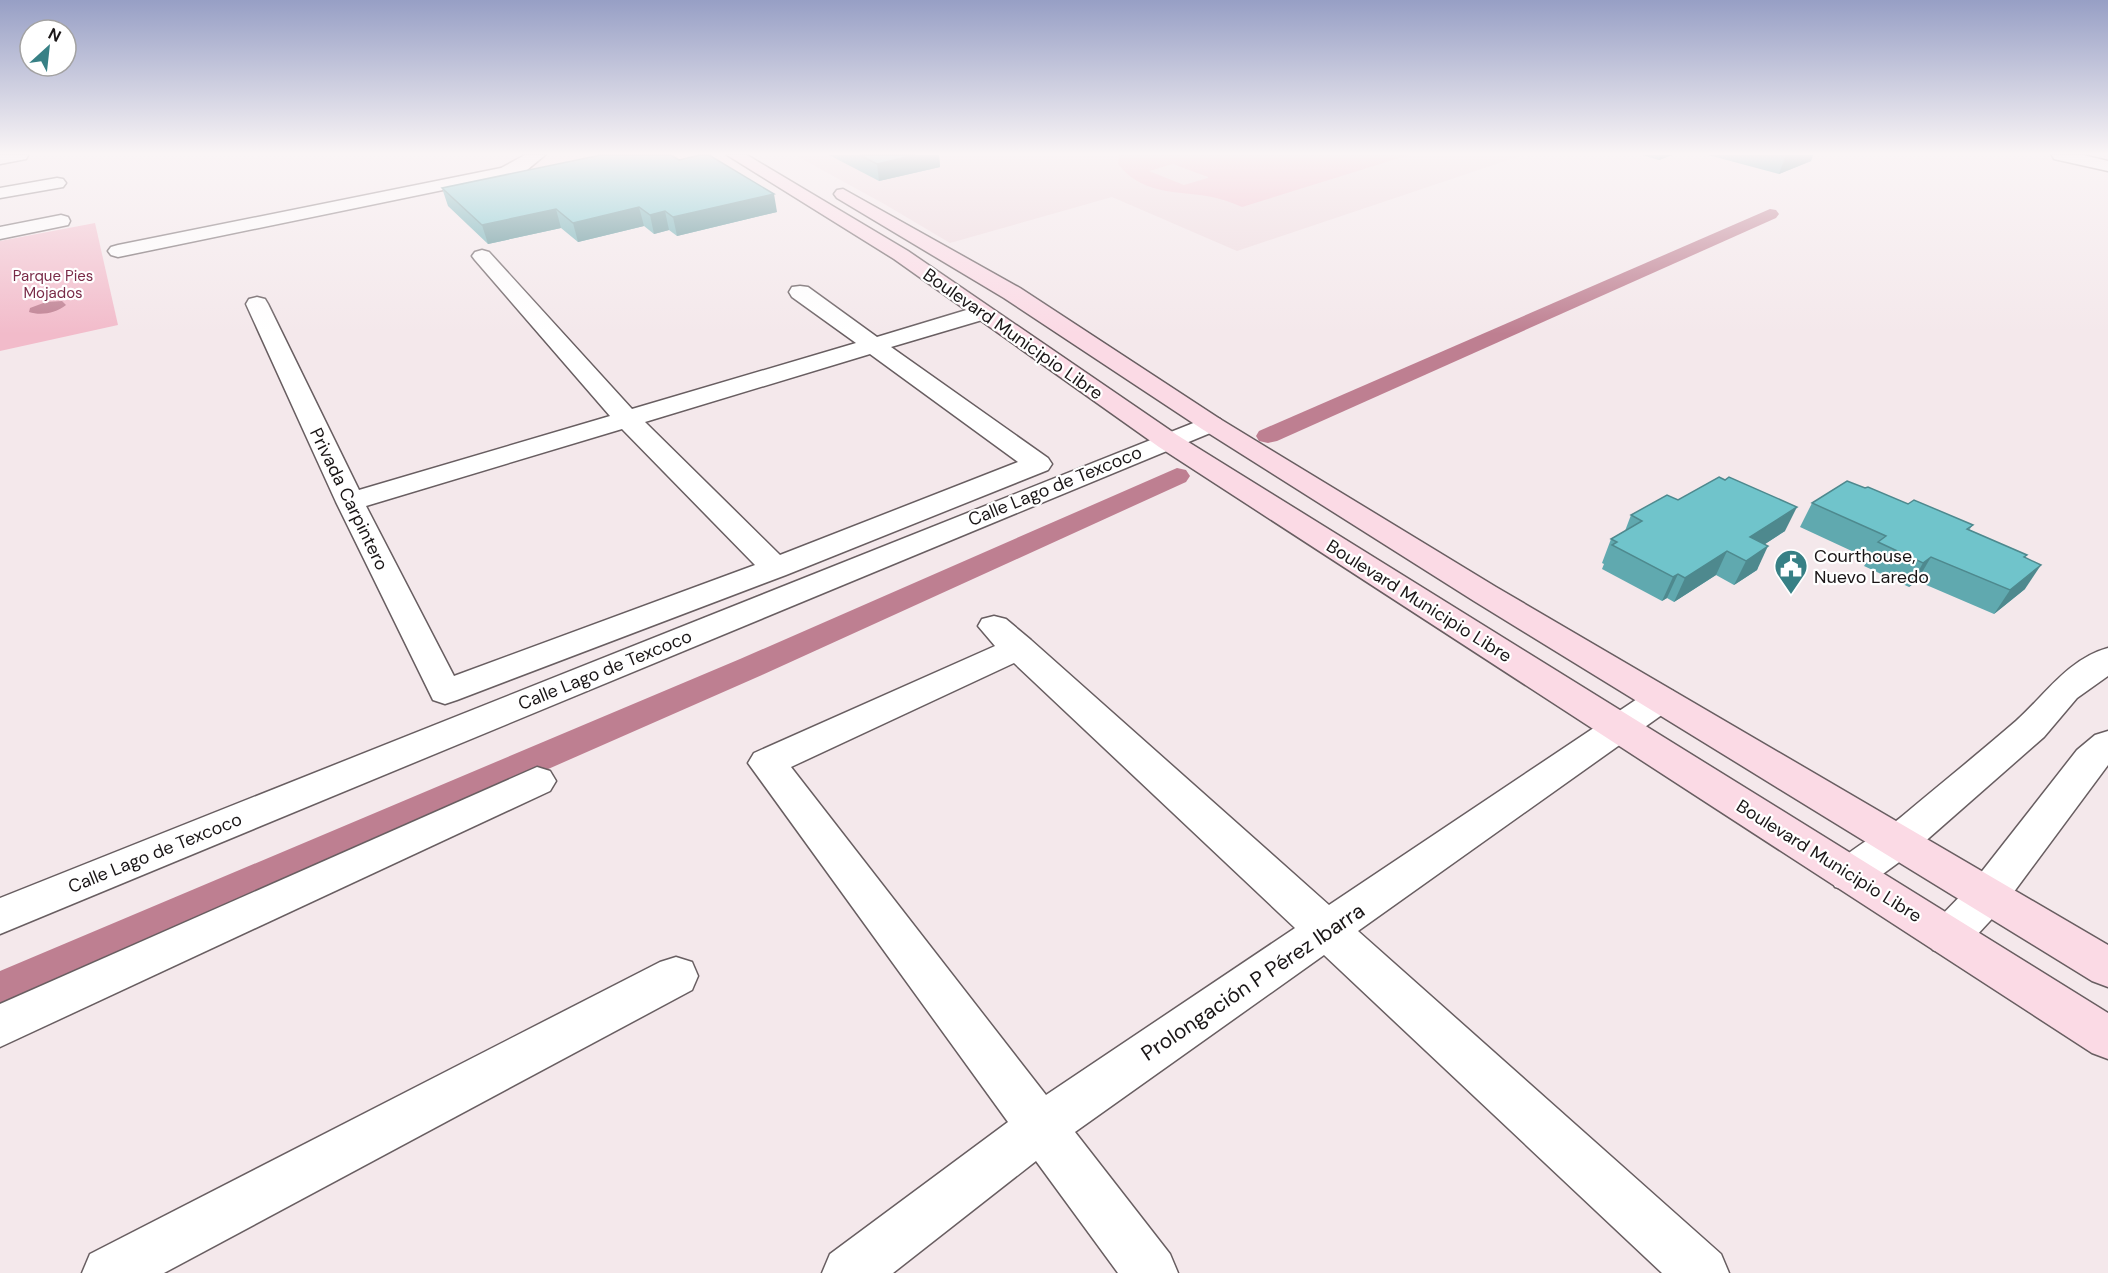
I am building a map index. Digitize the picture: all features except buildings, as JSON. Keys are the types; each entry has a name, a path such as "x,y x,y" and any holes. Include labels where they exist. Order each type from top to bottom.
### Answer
{"main road":[{"name":"Boulevard Municipio Libre","path":"834,214 901,255 981,313 1168,441 2108,1038"},
{"name":"Boulevard Municipio Libre","path":"877,214 1012,293 1211,424 1485,594 2108,968"},
{"path":"901,255 933,247"}],"street":[{"path":"118,251 298,214"},
{"path":"0,233 61,221"},
{"path":"482,256 627,419 775,568 1038,464 800,292"},
{"name":"Privada Carpintero","path":"257,304 350,502 445,692 775,568"},
{"path":"350,502 981,313"},
{"name":"Calle Lago de Texcoco","path":"0,916 1211,424"},
{"path":"1151,1273 767,763 1006,637 1702,1273"},
{"path":"1850,875 1899,841 2031,728 2065,690 2108,659"},
{"name":"Prolongación P Pérez Ibarra","path":"849,1273 1041,1127 1661,699"},
{"path":"1948,937 1987,896 2090,760 2108,744"},
{"path":"0,1026 537,781"},
{"path":"109,1273 676,976"}],"shaded area":[{"path":"902,214 1051,214 950,243"},
{"path":"1152,214 1346,214 1237,251"},
{"path":"62,301 66,305 53,312 38,314 29,312 30,308 46,302"}],"green space":[{"name":"Parque Pies Mojados","path":"95,223 118,325 0,351 0,241"}],"waterway":[{"path":"1268,436 1769,214"},
{"path":"0,991 751,667 1177,476"}],"place":[{"name":"Courthouse, Nuevo Laredo","path":"1791,595"}]}
